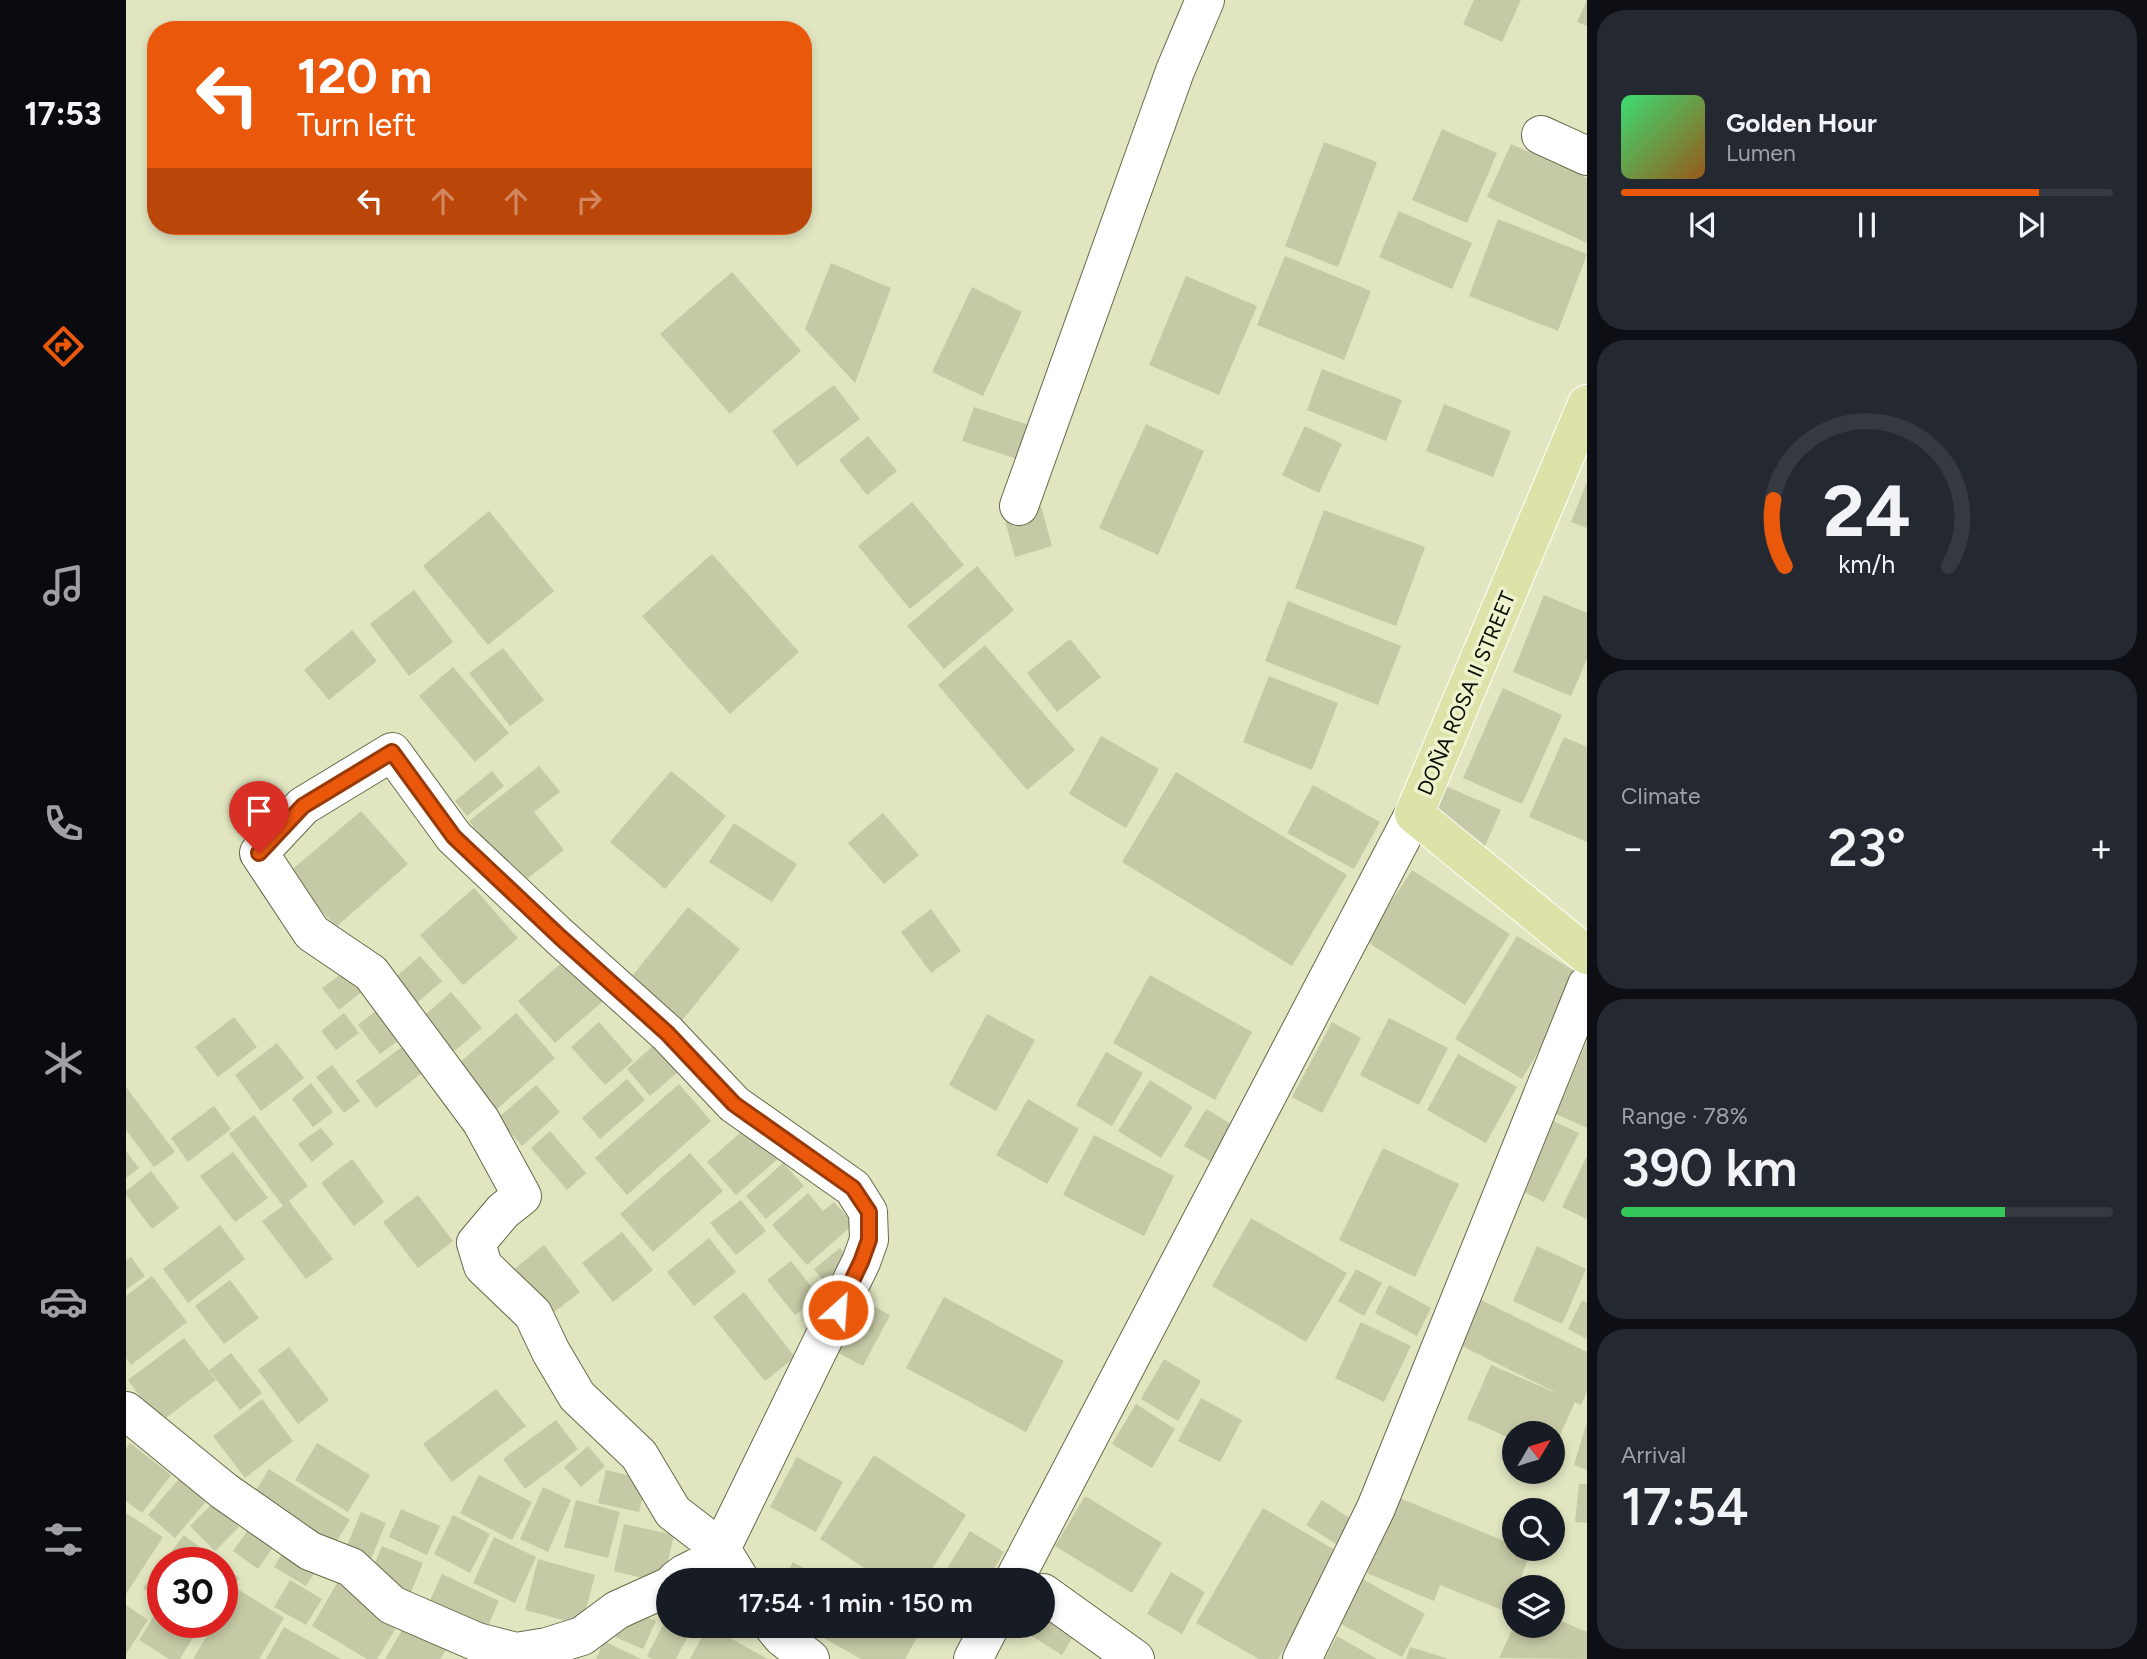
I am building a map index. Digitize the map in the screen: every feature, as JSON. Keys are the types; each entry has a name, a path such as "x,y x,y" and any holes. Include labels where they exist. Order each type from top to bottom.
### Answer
{"main road":[{"name":"DOÑA ROSA II STREET","path":"1587,404 1414,814 1587,955"}],"street":[{"path":"1019,506 1175,71 1205,0"},
{"path":"1541,135 1587,156"},
{"path":"392,752 454,837 667,1033 734,1104 853,1188 869,1212 869,1240 861,1262 731,1565 673,1512 639,1455 577,1396 551,1352 533,1314 483,1266 476,1242 503,1211 522,1196 481,1121 371,973 313,933 259,853 303,806 392,752"},
{"path":"1032,1568 1414,814"},
{"path":"1302,1659 1376,1508 1587,985"},
{"path":"126,1410 223,1491 310,1550 351,1567 392,1605 477,1642 516,1653 547,1647 582,1636 617,1609 656,1592"},
{"path":"696,1568 708,1562 731,1565"},
{"path":"1055,1603 1135,1659"},
{"path":"783,1638 810,1659"},
{"path":"973,1659 984,1638"}],"building":[{"path":"1474,0 1521,0 1502,42 1463,24"},
{"path":"1587,0 1587,26 1577,22"},
{"path":"1442,129 1497,153 1467,223 1412,200"},
{"path":"1324,142 1377,162 1338,267 1285,246"},
{"path":"1511,144 1587,178 1587,243 1487,197"},
{"path":"1399,211 1472,243 1452,289 1379,257"},
{"path":"1498,219 1587,254 1558,331 1469,296"},
{"path":"1285,256 1371,291 1344,360 1257,325"},
{"path":"831,263 891,288 855,383 805,329"},
{"path":"732,272 801,351 730,414 660,334"},
{"path":"1186,276 1257,306 1219,395 1149,365"},
{"path":"972,287 1022,312 983,396 932,372"},
{"path":"1322,369 1402,400 1386,441 1307,410"},
{"path":"834,385 860,419 797,466 772,431"},
{"path":"1444,404 1511,431 1493,477 1426,451"},
{"path":"974,407 1035,427 1023,461 962,441"},
{"path":"1146,424 1204,451 1158,555 1099,528"},
{"path":"1305,426 1342,444 1319,493 1282,475"},
{"path":"868,436 897,471 867,495 839,460"},
{"path":"1587,482 1587,528 1571,522"},
{"path":"912,502 964,565 910,609 858,546"},
{"path":"1041,506 1052,546 1015,557 1004,517"},
{"path":"1324,510 1425,547 1396,626 1295,588"},
{"path":"489,511 554,591 488,645 423,566"},
{"path":"712,554 799,652 730,714 642,616"},
{"path":"977,566 1014,610 944,669 907,626"},
{"path":"414,590 453,642 409,676 370,624"},
{"path":"1544,595 1587,613 1587,659 1571,696 1513,672"},
{"path":"1288,601 1401,646 1378,705 1265,661"},
{"path":"352,630 377,661 329,700 304,670"},
{"path":"1070,639 1101,677 1057,712 1027,673"},
{"path":"985,645 1075,750 1027,790 938,685"},
{"path":"503,648 544,700 510,726 469,673"},
{"path":"453,667 509,733 475,762 419,696"},
{"path":"1269,676 1338,703 1312,770 1243,742"},
{"path":"1503,688 1562,715 1522,804 1463,778"},
{"path":"1101,736 1159,769 1126,828 1069,794"},
{"path":"1564,737 1587,747 1587,842 1529,817"},
{"path":"539,766 560,792 534,812 564,850 519,885 469,821"},
{"path":"492,771 504,786 467,816 455,801"},
{"path":"671,771 726,816 665,889 610,842"},
{"path":"1176,772 1347,875 1292,966 1122,862"},
{"path":"1313,785 1380,822 1354,869 1287,833"},
{"path":"1443,785 1501,810 1485,846 1428,822"},
{"path":"361,811 408,864 336,927 288,873"},
{"path":"883,813 919,855 884,884 848,843"},
{"path":"734,823 797,864 772,902 709,862"},
{"path":"1412,870 1510,934 1465,1005 1366,941"},
{"path":"474,888 518,938 463,985 420,935"},
{"path":"688,907 740,949 680,1023 628,981"},
{"path":"931,909 961,951 931,973 901,932"},
{"path":"1517,936 1583,976 1522,1079 1455,1039"},
{"path":"420,956 442,981 411,1008 389,983"},
{"path":"566,959 603,1001 555,1043 518,1001"},
{"path":"348,969 364,990 339,1010 322,988"},
{"path":"1150,975 1252,1032 1215,1100 1113,1043"},
{"path":"451,992 482,1028 447,1057 417,1022"},
{"path":"383,1005 406,1035 380,1054 358,1025"},
{"path":"344,1013 359,1033 336,1050 321,1031"},
{"path":"516,1013 555,1058 497,1109 458,1064"},
{"path":"987,1014 1035,1040 996,1111 949,1085"},
{"path":"234,1017 257,1047 218,1077 195,1047"},
{"path":"1389,1018 1448,1048 1419,1105 1360,1075"},
{"path":"599,1022 633,1061 605,1085 571,1047"},
{"path":"1332,1022 1361,1038 1322,1113 1292,1097"},
{"path":"661,1039 685,1066 650,1096 627,1069"},
{"path":"410,1041 430,1067 376,1108 356,1081"},
{"path":"1587,1041 1587,1128 1556,1114"},
{"path":"277,1043 304,1078 261,1111 235,1075"},
{"path":"1106,1052 1143,1073 1112,1126 1076,1105"},
{"path":"1458,1054 1517,1087 1486,1143 1427,1110"},
{"path":"332,1065 360,1101 344,1113 316,1077"},
{"path":"627,1079 645,1100 600,1139 582,1118"},
{"path":"1150,1080 1193,1107 1161,1158 1118,1131"},
{"path":"311,1083 333,1112 313,1127 292,1099"},
{"path":"679,1084 711,1121 627,1195 595,1158"},
{"path":"536,1085 560,1112 522,1146 498,1118"},
{"path":"126,1087 175,1152 154,1167 126,1130"},
{"path":"1028,1099 1079,1129 1047,1184 996,1155"},
{"path":"214,1106 231,1129 188,1162 171,1138"},
{"path":"1206,1109 1233,1125 1212,1162 1184,1146"},
{"path":"254,1115 308,1186 289,1201 333,1259 306,1279 262,1221 283,1206 229,1134"},
{"path":"1549,1119 1579,1133 1544,1202 1515,1187"},
{"path":"749,1125 778,1159 736,1195 707,1162"},
{"path":"321,1128 334,1144 312,1162 298,1144"},
{"path":"550,1131 586,1173 567,1190 531,1148"},
{"path":"1094,1135 1174,1176 1144,1236 1063,1195"},
{"path":"1383,1148 1459,1184 1415,1277 1339,1240"},
{"path":"126,1151 139,1168 126,1178"},
{"path":"233,1152 268,1198 235,1222 200,1176"},
{"path":"690,1153 723,1191 653,1252 620,1214"},
{"path":"1587,1156 1587,1219 1562,1207"},
{"path":"352,1159 384,1202 354,1226 321,1183"},
{"path":"783,1163 804,1186 766,1219 746,1196"},
{"path":"151,1171 179,1208 152,1229 126,1195 126,1191"},
{"path":"808,1193 823,1211 834,1202 854,1224 807,1265 772,1225"},
{"path":"418,1195 453,1241 418,1268 383,1222"},
{"path":"741,1200 766,1231 736,1255 710,1223"},
{"path":"1251,1218 1347,1273 1306,1342 1212,1286"},
{"path":"220,1225 245,1259 188,1303 163,1269"},
{"path":"622,1232 653,1270 613,1302 582,1263"},
{"path":"709,1238 736,1272 694,1306 667,1272"},
{"path":"544,1245 580,1292 544,1320 508,1274"},
{"path":"1537,1246 1586,1269 1562,1324 1513,1301"},
{"path":"840,1248 856,1268 829,1289 814,1269"},
{"path":"131,1257 145,1276 126,1290 126,1260"},
{"path":"791,1261 819,1296 795,1315 767,1280"},
{"path":"1356,1269 1382,1283 1364,1316 1338,1301"},
{"path":"152,1276 187,1322 131,1365 126,1358 126,1296"},
{"path":"230,1280 259,1318 224,1344 195,1306"},
{"path":"1389,1285 1431,1308 1417,1336 1375,1313"},
{"path":"744,1292 795,1357 765,1381 713,1317"},
{"path":"944,1297 1064,1361 1026,1432 906,1368"},
{"path":"858,1298 890,1315 863,1366 831,1349"},
{"path":"1477,1298 1587,1352 1587,1392 1581,1405 1575,1402 1565,1424 1565,1421 1502,1421 1502,1435 1467,1419 1491,1365 1561,1395 1454,1342"},
{"path":"1582,1300 1587,1303 1587,1339 1568,1329"},
{"path":"1361,1322 1411,1346 1384,1402 1335,1378"},
{"path":"184,1338 216,1380 159,1423 128,1380"},
{"path":"289,1347 329,1400 298,1424 258,1370"},
{"path":"231,1353 262,1393 240,1410 209,1370"},
{"path":"1164,1359 1201,1381 1178,1421 1141,1399"},
{"path":"496,1389 526,1426 452,1482 423,1444"},
{"path":"1201,1398 1242,1420 1220,1462 1178,1441"},
{"path":"262,1399 293,1441 245,1478 213,1436"},
{"path":"1136,1404 1175,1429 1152,1468 1112,1444"},
{"path":"556,1420 578,1449 525,1489 503,1459"},
{"path":"1587,1425 1587,1470 1574,1465"},
{"path":"130,1443 171,1475 142,1513 126,1501 126,1449"},
{"path":"317,1443 370,1475 348,1512 295,1480"},
{"path":"588,1446 605,1466 581,1487 564,1467"},
{"path":"874,1455 966,1515 933,1568 865,1568 820,1539"},
{"path":"797,1457 843,1482 816,1532 770,1507"},
{"path":"269,1469 350,1520 329,1553 248,1503"},
{"path":"606,1470 647,1480 639,1512 598,1503"},
{"path":"183,1474 210,1497 175,1538 148,1515"},
{"path":"479,1475 532,1502 512,1540 460,1513"},
{"path":"1579,1484 1587,1484 1587,1523 1575,1522"},
{"path":"543,1487 571,1500 548,1552 520,1539"},
{"path":"1085,1496 1162,1543 1132,1593 1055,1546"},
{"path":"1397,1497 1502,1540 1502,1561 1527,1561 1522,1575 1502,1575 1502,1610 1440,1585 1434,1601 1367,1573"},
{"path":"576,1500 620,1512 608,1558 564,1547"},
{"path":"1322,1500 1359,1524 1344,1549 1306,1525"},
{"path":"214,1502 239,1527 219,1547 211,1547 190,1526"},
{"path":"1263,1508 1340,1553 1278,1659 1259,1659 1196,1623"},
{"path":"401,1509 440,1526 427,1555 389,1537"},
{"path":"361,1512 386,1523 371,1559 346,1548"},
{"path":"126,1513 163,1537 157,1547 147,1547 147,1562 126,1594"},
{"path":"453,1515 490,1534 470,1573 434,1554"},
{"path":"624,1524 674,1535 666,1568 656,1568 656,1581 614,1571"},
{"path":"251,1526 276,1543 258,1569 238,1555 236,1547"},
{"path":"970,1531 1004,1552 994,1568 947,1568"},
{"path":"184,1535 199,1547 175,1547"},
{"path":"494,1537 536,1557 515,1603 473,1583"},
{"path":"287,1545 320,1564 306,1586 274,1567"},
{"path":"382,1546 423,1563 409,1597 368,1580"},
{"path":"538,1559 595,1575 582,1625 525,1610"},
{"path":"793,1562 804,1568 790,1568"},
{"path":"1171,1572 1205,1592 1182,1634 1147,1614"},
{"path":"442,1574 499,1601 485,1633 427,1607"},
{"path":"1357,1576 1425,1614 1402,1657 1332,1619"},
{"path":"290,1580 322,1599 306,1625 274,1607"},
{"path":"339,1580 402,1618 377,1659 367,1659 312,1626"},
{"path":"238,1589 284,1618 259,1659 193,1659 205,1638 238,1638"},
{"path":"126,1605 147,1622 126,1654"},
{"path":"1055,1607 1081,1623 1062,1655 1035,1638 1055,1638"},
{"path":"628,1608 656,1621 643,1649 615,1637"},
{"path":"408,1620 449,1645 440,1659 385,1659"},
{"path":"1565,1623 1587,1632 1587,1659 1499,1658 1508,1638 1565,1638"},
{"path":"147,1627 147,1638 193,1638 180,1659 169,1659 139,1640"},
{"path":"284,1627 341,1659 266,1659"},
{"path":"1337,1636 1377,1659 1325,1659"},
{"path":"656,1638 687,1638 676,1659 652,1659 647,1656"},
{"path":"701,1638 730,1638 768,1659 690,1659"},
{"path":"824,1638 917,1638 905,1659 861,1659"},
{"path":"604,1641 641,1659 596,1659"},
{"path":"1410,1647 1446,1658 1446,1659 1406,1659"}],"route":[{"path":"259,853 303,806 392,752 454,837 667,1033 734,1104 853,1188 869,1212 869,1240 838,1310"}]}
